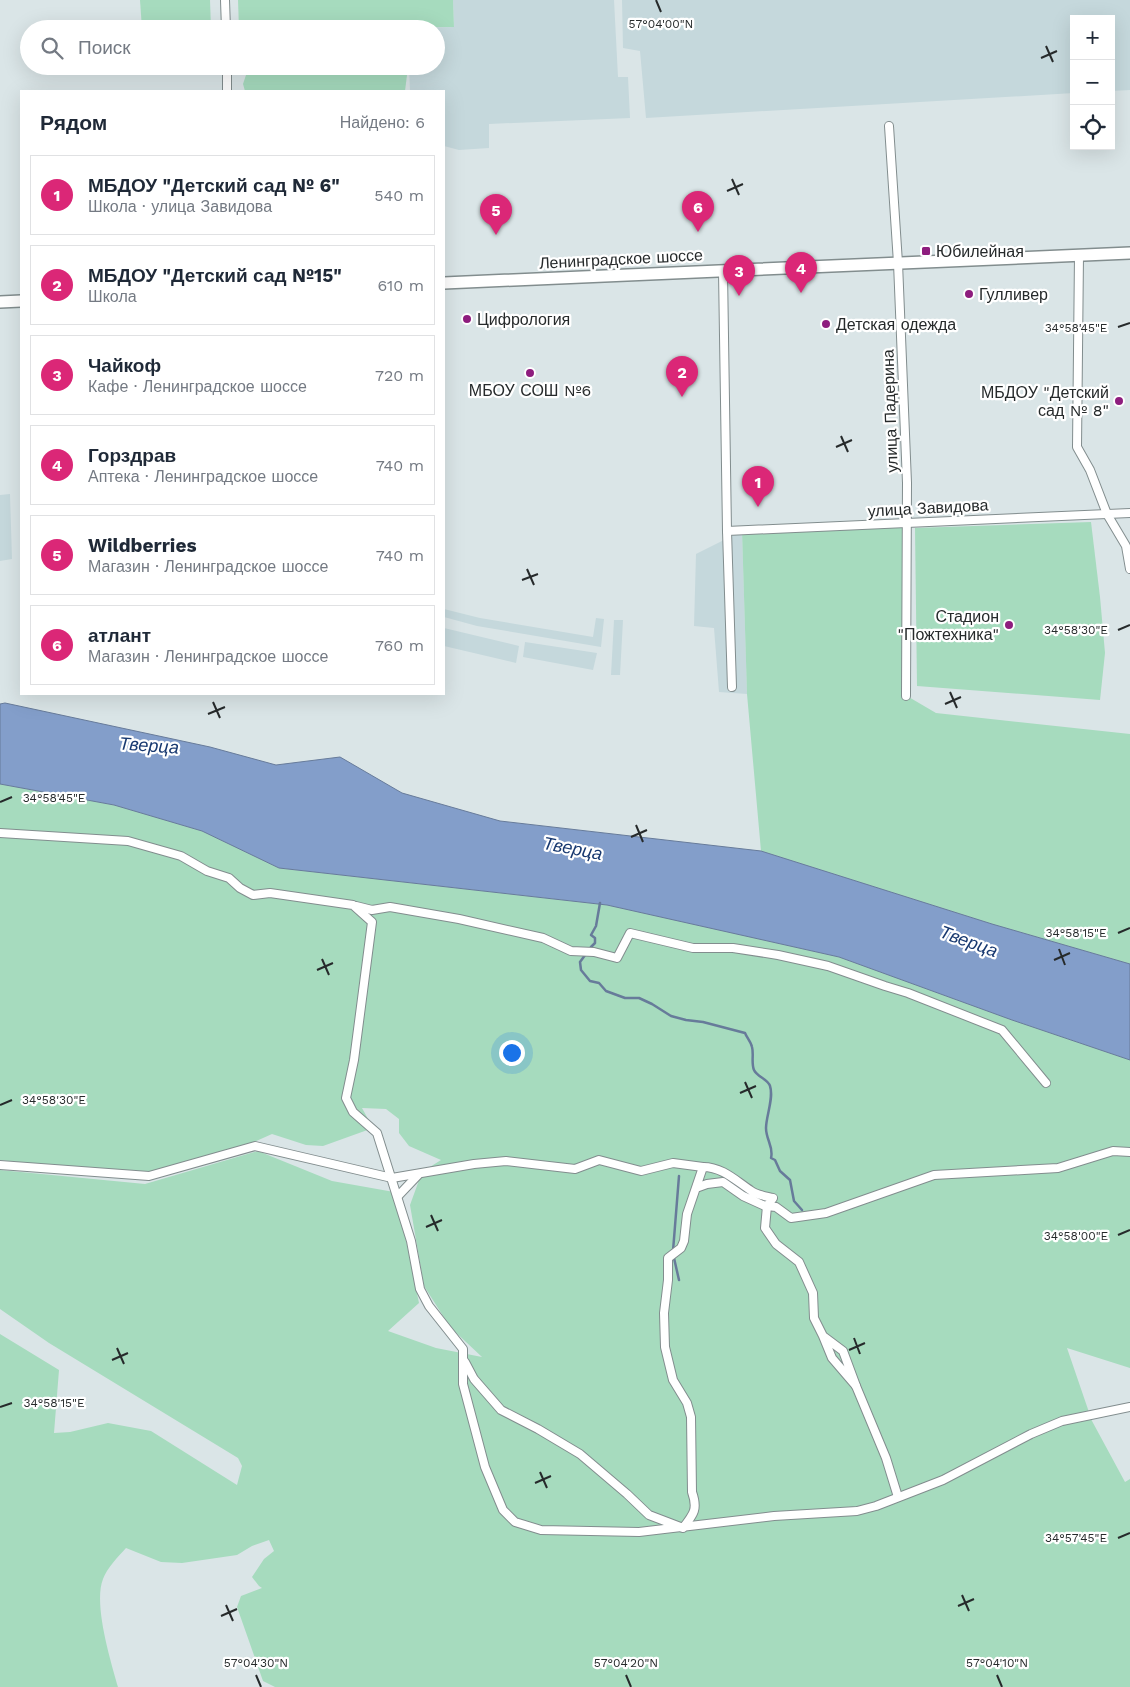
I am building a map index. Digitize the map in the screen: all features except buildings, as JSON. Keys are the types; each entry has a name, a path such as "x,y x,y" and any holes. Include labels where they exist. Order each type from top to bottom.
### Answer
{"main road":[{"name":"Ленинградское шоссе","path":"445,283 1130,253"},
{"path":"0,302 20,301"}],"street":[{"path":"225,0 226,20"},
{"path":"227,75 227,90"},
{"name":"улица Падерина","path":"889,126 898,263 908,523 906,696"},
{"path":"1080,255 1077,447 1090,470 1107,514 1126,546 1130,569"},
{"path":"723,271 727,531 732,687"},
{"name":"улица Завидова","path":"727,531 1130,513"},
{"path":"0,833 128,841 181,856 207,871 229,878 240,888 253,895 270,893 353,905 372,910 390,906 543,938 571,951 594,952 618,958 630,933 694,948 733,948 769,953 828,966 908,992 1002,1030 1046,1083"},
{"path":"353,905 372,922 354,1060 346,1098 353,1112 377,1133 411,1241 420,1289 428,1306 463,1349 463,1384 485,1467 503,1510 515,1522 541,1530 639,1532 774,1516 857,1511 876,1506 942,1480 1031,1434 1062,1421 1130,1407"},
{"path":"0,1165 148,1176 255,1146 392,1178 474,1164 506,1162 575,1169 599,1160 641,1171 673,1163 713,1167 740,1182 751,1192 773,1198 767,1206 765,1228 776,1244 799,1262 812,1293 814,1318 832,1358 856,1386"},
{"path":"696,1188 707,1184 723,1182 743,1196 767,1206 776,1206 792,1218 826,1213 934,1175 1058,1168 1113,1151 1130,1152"},
{"path":"683,1528 694,1512 696,1504 692,1492 691,1417 687,1403 673,1380 665,1347 664,1313 668,1280 668,1258 681,1248 684,1241 687,1214 703,1167"},
{"path":"398,1196 418,1175"},
{"path":"823,1336 843,1351 886,1458 898,1497"},
{"path":"464,1360 474,1379 501,1410 580,1454 649,1515 683,1528"}],"shaded area":[{"path":"453,0 614,0 618,77 628,77 630,118 489,124 489,148 459,150 445,146 445,90 410,90 409,75 445,75 445,27 454,27"},
{"path":"622,0 1130,0 1130,90 1115,91 1115,15 1070,15 1070,93 646,118 640,51 623,48"},
{"path":"10,494 12,559 0,561 0,495"},
{"path":"742,531 747,694 719,692 714,628 694,626 696,554"},
{"path":"445,609 480,618 593,637 596,618 604,619 601,647 477,626 445,617"},
{"path":"614,620 623,620 620,675 611,675"},
{"path":"445,628 519,646 516,663 445,646"},
{"path":"525,642 597,653 593,670 523,657"}],"green space":[{"path":"140,0 210,0 211,20 141,20"},
{"path":"238,0 453,0 454,27 445,27 445,20 239,20"},
{"path":"246,75 407,75 405,90 245,90 243,84"},
{"name":"Стадион \"Пожтехника\"","path":"1091,522 1105,653 1100,700 917,686 915,528"},
{"path":"907,523 907,696 936,713 1130,734 1130,964 992,924 761,851 747,694 742,531"},
{"path":"0,784 114,805 202,831 279,868 607,905 839,957 1012,1020 1130,1060 1130,1368 1067,1348 1092,1421 1125,1482 1130,1479 1130,1687 275,1687 263,1681 237,1607 241,1596 262,1588 252,1577 264,1559 274,1551 269,1540 252,1546 237,1555 182,1563 161,1562 126,1548 107,1571 100,1590 104,1633 118,1687 0,1687 0,1334 59,1370 54,1433 70,1432 108,1423 151,1431 237,1485 242,1466 238,1458 49,1343 0,1309 0,1170 145,1184 258,1151 332,1181 394,1192 399,1207 419,1303 388,1331 436,1348 482,1357 450,1327 424,1286 410,1205 422,1172 441,1160 409,1146 399,1133 399,1119 386,1109 362,1108 373,1128 323,1146 306,1145 272,1134 252,1143 150,1172 54,1166 0,1160"}],"water":[{"name":"Тверца","path":"5,703 210,747 276,765 340,757 402,793 500,821 761,851 992,924 1130,964 1130,1060 1012,1020 839,957 607,905 279,868 202,831 114,805 0,784 0,704"}],"waterway":[{"path":"600,903 596,926 591,935 595,938 595,943 580,962 581,970 590,981 599,983 606,991 625,998 639,998 671,1016 745,1033 752,1047 754,1070 770,1086 771,1096 766,1128 772,1154 771,1158 775,1160 780,1171 790,1180 794,1201 802,1210"},
{"path":"673,1251 679,1176"},
{"path":"674,1258 679,1280"}],"place":[{"name":"атлант","path":"698,232"},
{"name":"Wildberries","path":"496,235"},
{"name":"Юбилейная","path":"926,251"},
{"name":"Горздрав","path":"801,293"},
{"name":"Гулливер","path":"969,294"},
{"name":"Чайкоф","path":"739,296"},
{"name":"Цифрология","path":"467,319"},
{"name":"Детская одежда","path":"826,324"},
{"name":"МБОУ СОШ №6","path":"530,373"},
{"name":"МБДОУ \"Детский сад №15\"","path":"682,397"},
{"name":"МБДОУ \"Детский сад № 8\"","path":"1119,401"},
{"name":"МБДОУ \"Детский сад № 6\"","path":"758,507"},
{"name":"Стадион \"Пожтехника\"","path":"1009,625"}]}
